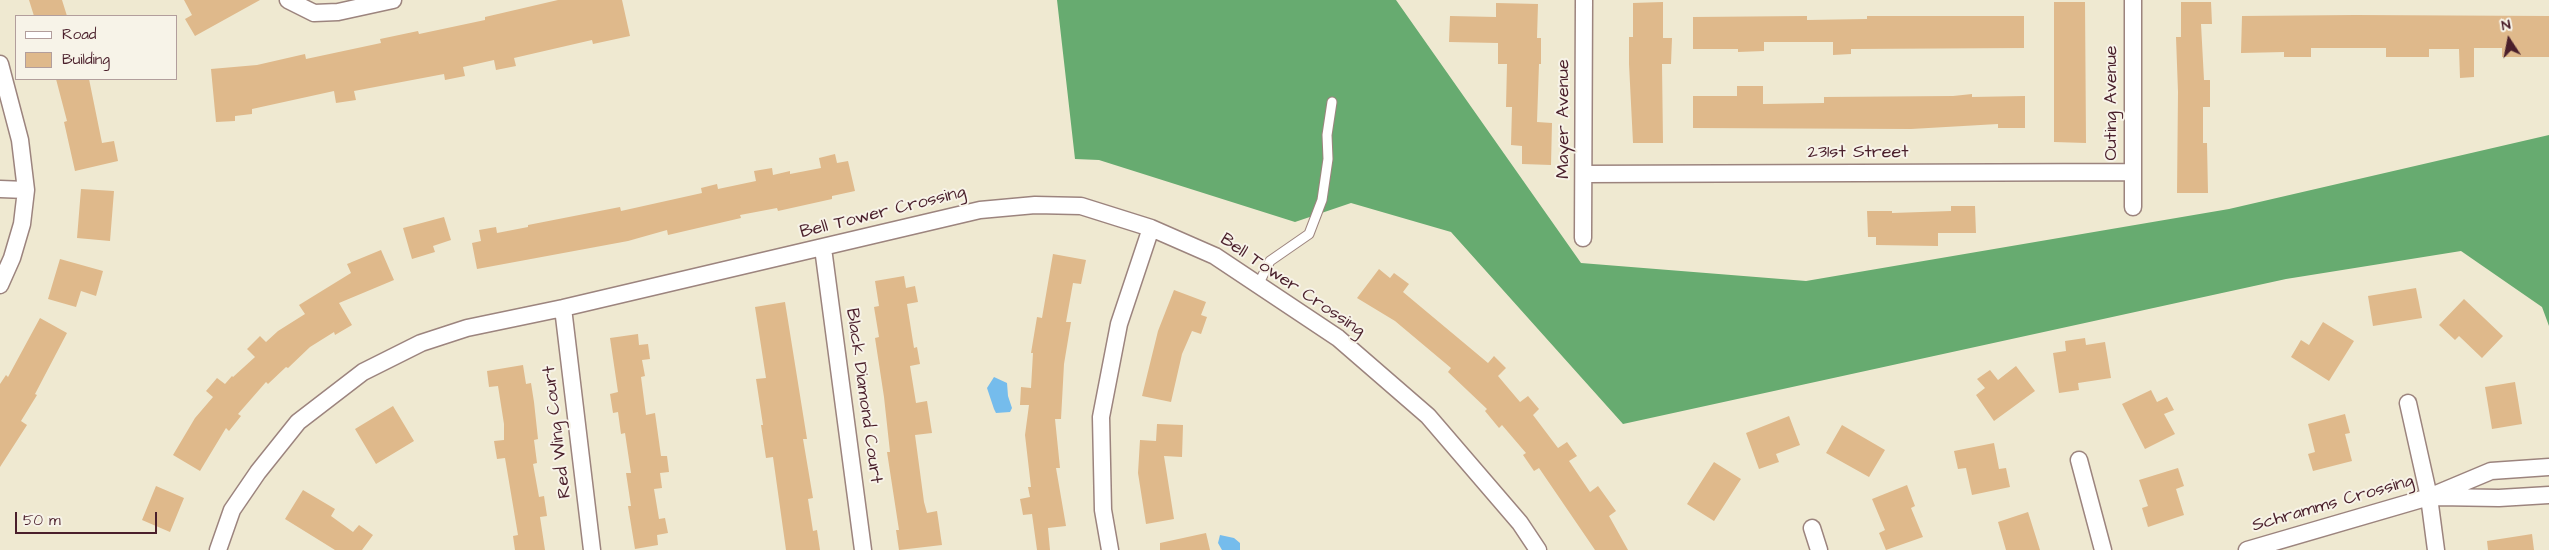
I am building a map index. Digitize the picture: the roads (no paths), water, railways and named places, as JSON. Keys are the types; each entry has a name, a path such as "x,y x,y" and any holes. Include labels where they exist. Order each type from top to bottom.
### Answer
{"street":[{"path":"288,0 314,12 338,12 393,0"},
{"name":"Mayer Avenue","path":"1583,238 1584,0"},
{"name":"Outing Avenue","path":"2133,0 2133,207"},
{"path":"0,64 20,140 26,190 22,224 12,258 0,286"},
{"name":"231st Street","path":"1584,174 2132,172"},
{"path":"0,189 26,190"},
{"name":"Bell Tower Crossing","path":"218,550 232,510 258,472 298,422 363,372 420,343 467,328 563,308 980,210 1035,205 1081,206 1151,228 1215,256 1338,338 1428,416 1520,523 1538,550"},
{"path":"1110,550 1103,510 1100,417 1119,324 1151,228"},
{"name":"Black Diamond Court","path":"823,248 863,550"},
{"name":"Red Wing Court","path":"563,308 592,550"},
{"path":"2408,402 2429,497 2436,550"},
{"path":"2080,460 2103,550"},
{"name":"Schramms Crossing","path":"2247,550 2429,497 2491,471 2549,467"},
{"name":"Schramms Crossing","path":"2429,497 2499,498 2549,494"},
{"path":"1812,528 1819,550"}],"lane":[{"path":"1258,284 1270,261 1309,234 1322,200 1328,160 1326,136 1332,102"}],"water":[{"path":"994,377 1007,383 1008,396 1012,408 1010,412 996,413 994,409 987,388"},
{"path":"1220,535 1234,538 1240,543 1240,550 1222,550 1218,543"}]}
